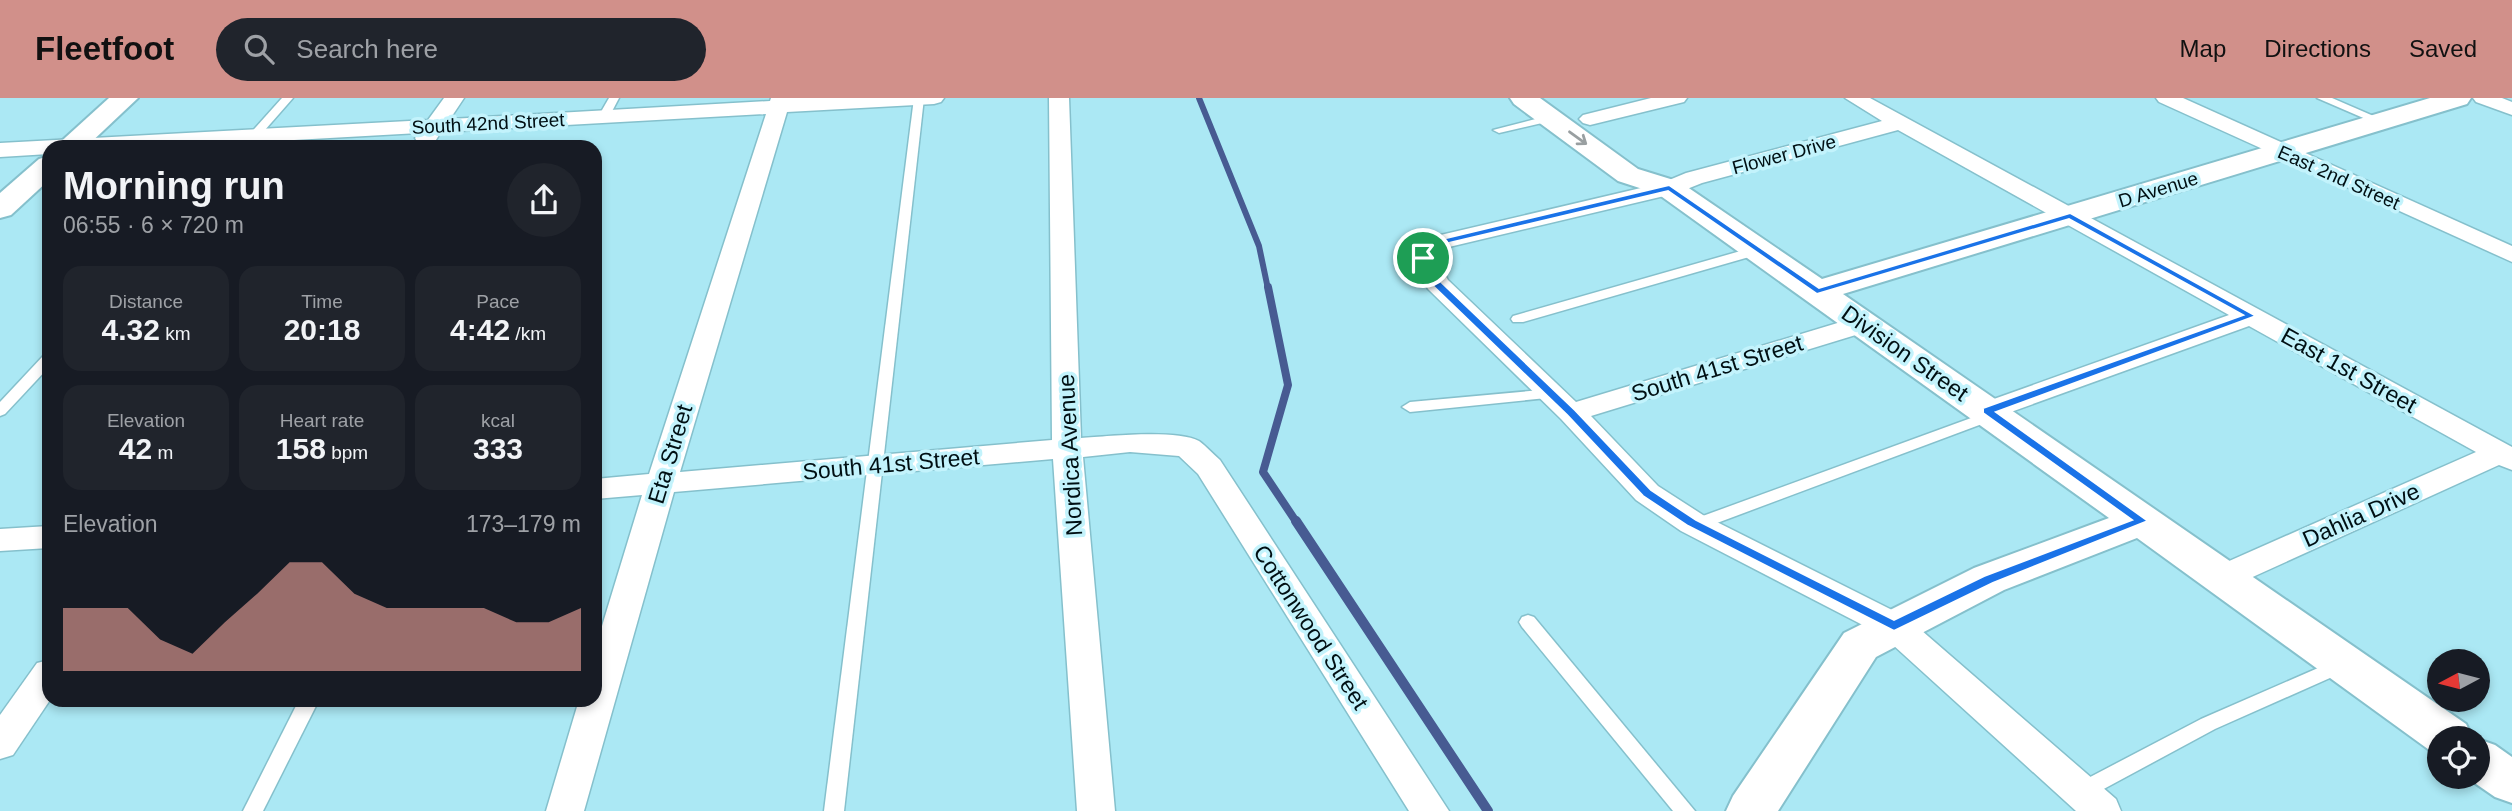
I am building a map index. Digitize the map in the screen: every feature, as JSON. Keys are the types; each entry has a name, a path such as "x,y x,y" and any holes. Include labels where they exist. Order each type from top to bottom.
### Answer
{"street":[{"path":"78,140 125,98"},
{"path":"425,140 454,98"},
{"name":"South 42nd Street","path":"262,140 609,108 934,98"},
{"name":"Nordica Avenue","path":"1059,98 1067,449 1096,811"},
{"name":"Division Street","path":"1522,98 1590,119 1661,172 1669,188"},
{"path":"1590,119 1677,98"},
{"name":"East 1st Street","path":"1855,98 2506,457"},
{"name":"East 2nd Street","path":"2166,98 2512,255"},
{"name":"D Avenue","path":"1817,291 2458,98"},
{"path":"2483,98 2512,109"},
{"name":"Eta Street","path":"602,685 661,483 779,103"},
{"name":"Division Street","path":"1555,108 1628,175 1669,188 2432,726"},
{"name":"Flower Drive","path":"1562,403 1437,284 1423,258 1441,242 1669,188 1694,178 1900,123"},
{"name":"South 42nd Street","path":"0,150 42,152"},
{"path":"0,209 42,172"},
{"path":"1990,413 2251,316"},
{"name":"South 41st Street","path":"1562,403 1863,324"},
{"path":"1562,403 1647,493 1695,525 1894,626 2091,802"},
{"name":"South 41st Street","path":"602,488 1130,443 1187,447"},
{"name":"Cottonwood Street","path":"1187,447 1209,467 1430,811"},
{"name":"Dahlia Drive","path":"2223,577 2506,457"},
{"path":"1751,811 1860,645 1989,579 2142,521"},
{"path":"0,540 42,537"},
{"path":"0,744 42,683"},
{"name":"Eta Street","path":"565,811 595,707"},
{"path":"2490,767 2512,783"}],"lane":[{"path":"251,140 288,98"},
{"path":"834,811 919,98"},
{"path":"2322,98 2379,121"},
{"path":"1499,130 1555,108"},
{"path":"1518,319 1758,250"},
{"path":"0,411 42,366"},
{"path":"1410,407 1562,403"},
{"path":"1695,525 1990,413"},
{"path":"1528,622 1685,811"},
{"path":"2091,802 2208,724 2343,664"},
{"path":"253,811 305,707"}],"waterway":[{"path":"1199,98 1259,246 1268,289"},
{"path":"1268,287 1288,385 1263,472 1297,523"},
{"path":"1296,521 1488,811"}],"route":[{"path":"1669,188 1817,291 2070,216 2251,316 1987,411 2142,521 1989,579 1894,626 1692,523 1647,493 1571,413 1437,284 1423,258 1441,242 1669,188"}]}
